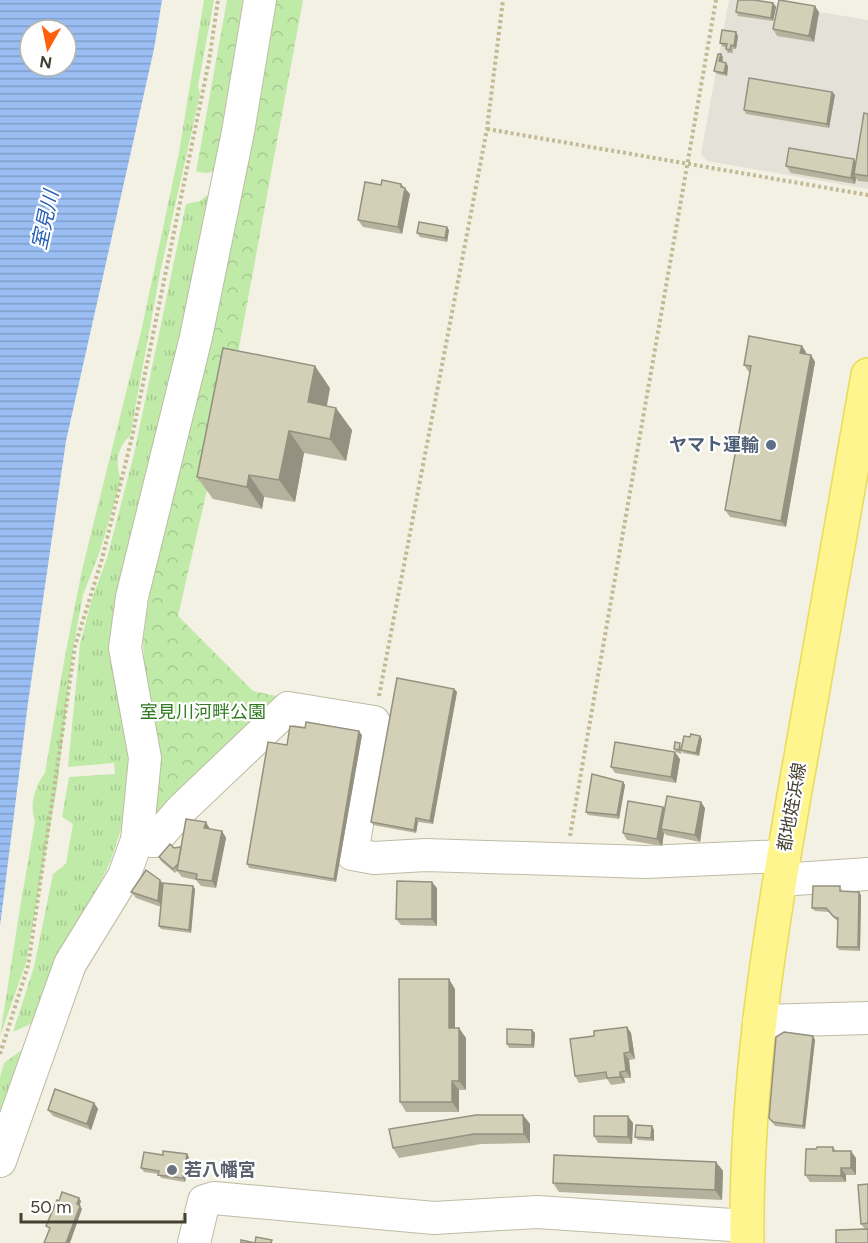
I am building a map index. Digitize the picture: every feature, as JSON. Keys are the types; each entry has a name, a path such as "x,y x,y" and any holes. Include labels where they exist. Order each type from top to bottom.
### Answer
{"main road":[{"name":"都地姪浜線","path":"747,1234 759,1021 782,868 858,496 868,375"}],"street":[{"path":"0,1161 70,964 124,876 137,840 146,758 125,648 132,597 196,337 238,132 260,0"},
{"path":"137,840 154,841 182,809 288,708 374,722 352,854 374,858 426,855 646,862 868,874"},
{"path":"759,1021 868,1018"},
{"path":"194,1243 204,1201 214,1198 434,1218 537,1212 747,1234"}],"path":[{"path":"0,1054 28,966 75,646 102,559 132,437 209,61 218,0"},
{"path":"374,722 487,129 503,0"},
{"path":"566,859 716,0"},
{"path":"487,129 868,195"}],"shaded area":[{"path":"729,0 747,0 868,20 868,189 707,161 701,154"}],"green space":[{"path":"204,0 214,0 198,86 200,94 160,273 130,436 122,445 118,456 121,480 100,551 83,595 73,649 57,787 26,963 0,1036 35,821 34,796 45,773 82,570 141,332 179,152"},
{"path":"227,0 252,0 222,167 208,173 196,172"},
{"name":"室見川河畔公園","path":"270,0 303,0 236,364 178,616 253,691 314,704 153,828 159,761 156,730 145,677 143,642 150,590"},
{"path":"214,190 149,502 130,739 130,778 122,826 111,860 37,1021 13,1032 34,967 53,874 66,864 73,824 62,817 69,777 115,774 114,763 68,767 80,644 92,599 107,558 134,454 186,204 200,201"},
{"path":"34,1041 0,1137 0,1077 4,1063"}],"water":[{"name":"室見川","path":"0,0 162,0 154,49 66,441 28,703 0,926"}],"building":[{"path":"738,0 773,3 771,18 736,12"},
{"path":"779,0 815,6 809,36 773,29"},
{"path":"722,30 736,32 734,46 731,45 730,50 726,49 727,44 720,43"},
{"path":"718,54 721,54 719,61 726,63 724,73 714,71"},
{"path":"749,78 832,92 827,124 744,110"},
{"path":"864,113 868,114 868,176 854,174"},
{"path":"789,148 854,159 851,178 786,166"},
{"path":"382,180 401,184 401,187 405,188 398,227 358,220 365,182 381,185"},
{"path":"419,222 447,227 445,238 417,233"},
{"name":"ヤマト運輸","path":"749,336 802,346 800,353 811,355 781,521 725,510 751,366 744,365"},
{"path":"223,348 315,366 308,402 336,408 330,439 289,431 279,480 249,475 247,487 197,477"},
{"path":"397,678 454,689 430,821 416,818 414,830 371,822"},
{"path":"306,722 359,731 334,879 247,864 268,742 287,745 290,726 305,728"},
{"path":"691,734 700,736 696,753 681,750 684,736 690,737"},
{"path":"615,742 675,752 671,777 611,767"},
{"path":"675,742 680,743 679,750 674,749"},
{"path":"592,774 623,782 617,815 586,812"},
{"path":"667,796 701,802 695,835 661,829"},
{"path":"628,801 663,807 657,839 623,833"},
{"path":"186,819 206,822 204,828 222,831 212,881 196,879 197,874 177,870"},
{"path":"170,844 174,848 181,847 178,864 173,869 159,857"},
{"path":"146,870 160,880 158,901 131,892"},
{"path":"397,881 432,882 432,919 396,919"},
{"path":"163,883 193,886 189,930 159,926"},
{"path":"813,886 840,886 840,891 859,892 858,947 837,947 838,918 826,908 812,908"},
{"path":"399,979 449,979 449,1028 459,1028 459,1081 452,1081 452,1102 400,1102"},
{"path":"627,1027 630,1052 624,1053 626,1071 620,1072 620,1077 607,1078 606,1072 575,1076 570,1039 594,1036 594,1031"},
{"path":"507,1029 532,1030 532,1045 507,1044"},
{"path":"784,1032 813,1036 803,1126 773,1122 769,1118 776,1037"},
{"path":"55,1089 94,1103 87,1124 48,1110"},
{"path":"476,1115 523,1115 524,1134 474,1134 393,1148 389,1129"},
{"path":"594,1116 628,1116 628,1137 594,1136"},
{"path":"636,1125 652,1126 651,1138 635,1137"},
{"path":"833,1147 833,1151 851,1151 851,1168 841,1168 841,1176 805,1175 806,1149"},
{"path":"163,1151 187,1154 183,1178 158,1175 159,1171 141,1168 144,1152 163,1155"},
{"path":"554,1155 716,1162 715,1190 553,1183"},
{"path":"868,1184 868,1223 861,1224 858,1185"},
{"path":"62,1192 79,1198 77,1204 80,1206 66,1243 44,1243 50,1228 46,1226"},
{"path":"868,1229 868,1243 836,1243 836,1230"},
{"path":"256,1237 272,1240 271,1243 255,1243"}],"place":[{"name":"ヤマト運輸","path":"771,445"},
{"name":"若八幡宮","path":"172,1170"}]}
